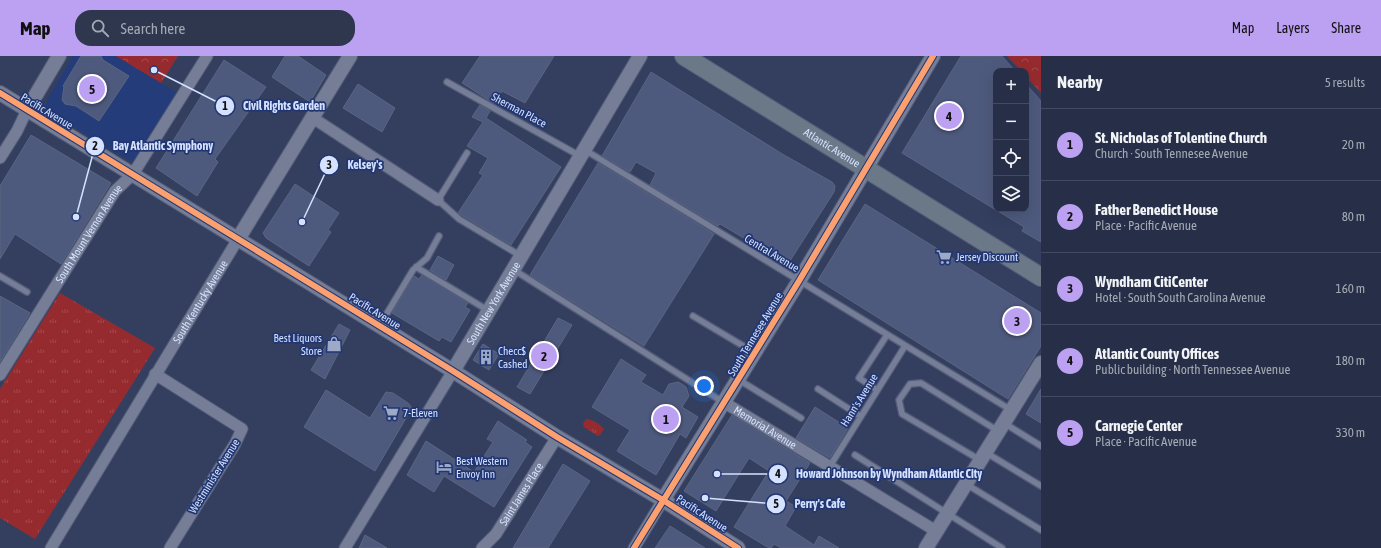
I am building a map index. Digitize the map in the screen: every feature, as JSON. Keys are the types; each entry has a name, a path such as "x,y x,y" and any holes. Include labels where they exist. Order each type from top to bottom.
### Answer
{"highway":[{"name":"Atlantic Avenue","path":"684,56 1041,277"}],"street":[{"path":"0,158 59,56"},
{"name":"South Mount Vernon Avenue","path":"0,375 115,191 133,174 207,56"},
{"name":"South Kentucky Avenue","path":"51,548 155,374 350,56"},
{"name":"South New York Avenue","path":"344,548 453,371 640,56"},
{"name":"South Tennesee Avenue","path":"634,548 739,380 933,56"},
{"name":"Pacific Avenue","path":"0,93 453,371 557,437 663,500 738,548"},
{"path":"313,118 438,200"},
{"path":"926,548 1041,363"},
{"name":"Westminister Avenue","path":"155,374 242,429 235,444 170,548"},
{"name":"Memorial Avenue","path":"725,403 936,531"},
{"name":"Saint James Place","path":"482,548 496,534 557,437"}],"lane":[{"name":"Sherman Place","path":"447,82 583,153"},
{"path":"467,153 438,200 459,219 522,256"},
{"name":"Central Avenue","path":"583,153 799,281 1011,410"},
{"path":"379,326 416,267 421,265 427,258 439,236"},
{"path":"416,267 489,311"},
{"name":"Memorial Avenue","path":"513,270 725,403"},
{"path":"0,276 27,292"},
{"path":"693,316 755,353"},
{"path":"877,390 859,378 887,335"},
{"name":"Hann's Avenue","path":"830,466 905,346"},
{"path":"739,380 800,418"},
{"path":"1041,446 1000,427 921,384 910,384 899,400 902,414 1041,486"},
{"path":"818,389 860,416"},
{"path":"855,455 1002,548"},
{"path":"966,484 1041,530"}],"shaded area":[{"path":"73,56 116,56 179,94 134,161 130,161 53,114 46,106 47,100"}],"green space":[{"path":"116,56 178,56 161,83"},
{"path":"1007,56 1041,56 1041,93 1029,80 1029,68 1018,68"},
{"path":"60,293 155,348 35,539 0,518 0,389"},
{"path":"586,419 596,422 604,429 600,435 598,436 584,427 583,424"}],"building":[{"path":"81,56 101,56 103,60 129,76 99,121 76,106 65,104 62,100 63,86"},
{"path":"285,56 298,56 326,75 310,102 272,77"},
{"path":"480,56 554,56 525,103 502,91 495,104 462,83"},
{"path":"961,56 1002,56 1012,68 993,68 993,208 902,153"},
{"path":"224,60 266,87 215,159 218,162 197,196 156,168"},
{"path":"651,72 784,155 832,182 835,186 834,192 788,264 720,224 718,226 650,185 656,173 636,162 630,172 602,156"},
{"path":"358,84 395,108 382,132 343,108"},
{"path":"1029,87 1041,101 1041,242 1022,231 1024,227 999,212 1029,212"},
{"path":"480,105 490,111 486,118 561,167 511,245 458,213 483,175 479,173 488,158 467,146 483,122 472,117"},
{"path":"31,135 111,183 61,264 15,234 0,259 0,186"},
{"path":"598,163 714,234 644,346 530,275"},
{"path":"295,184 339,213 328,230 331,232 309,266 266,238 263,233"},
{"path":"865,204 1041,313 1041,346 1008,399 818,280"},
{"path":"438,256 454,265 446,280 430,270"},
{"path":"422,275 468,303 465,307 470,310 451,342 442,337 439,341 392,313 414,276 419,279"},
{"path":"0,296 30,313 0,362"},
{"path":"558,318 572,325 530,394 517,387"},
{"name":"Best Liquors Store","path":"339,324 350,330 325,379 311,370"},
{"name":"Checc$ Cashed","path":"483,344 499,354 489,370 473,360"},
{"path":"621,359 646,375 641,382 663,395 669,384 678,382 686,387 689,396 682,407 698,417 686,438 680,434 656,475 617,451 630,430 592,407"},
{"path":"1041,389 1041,423 1026,414"},
{"path":"326,390 370,418 386,392 393,393 408,403 412,408 375,471 304,427"},
{"path":"815,407 848,428 830,458 796,438"},
{"path":"732,415 810,463 786,501 796,507 785,526 814,545 819,536 839,548 781,548 774,544 771,548 769,548 734,527 769,471 749,458 716,511 684,491"},
{"name":"Best Western Envoy Inn","path":"498,421 527,440 525,442 532,447 494,507 444,476 434,492 407,475 426,441 474,472 493,442 487,439"},
{"path":"563,464 590,481 548,548 513,548"},
{"path":"670,526 705,548 655,548"},
{"path":"365,535 387,548 359,548"}],"cycle path":[{"path":"634,548 799,281 933,56"},
{"path":"0,93 453,371 557,437 663,500 738,548"}],"place":[{"name":"Civil Rights Garden","path":"154,70"},
{"name":"Carnegie Center","path":"92,89"},
{"name":"Atlantic County Offices","path":"949,116"},
{"name":"Bay Atlantic Symphony","path":"76,217"},
{"name":"Kelsey's","path":"302,222"},
{"name":"Jersey Discount","path":"944,257"},
{"name":"Wyndham CitiCenter","path":"1017,321"},
{"name":"Best Liquors Store","path":"334,344"},
{"name":"Father Benedict House","path":"544,356"},
{"name":"Checc$ Cashed","path":"486,357"},
{"name":"7-Eleven","path":"391,413"},
{"name":"St. Nicholas of Tolentine Church","path":"666,419"},
{"name":"Best Western Envoy Inn","path":"444,467"},
{"name":"Howard Johnson by Wyndham Atlantic City","path":"717,474"},
{"name":"Perry's Cafe","path":"705,498"}]}
